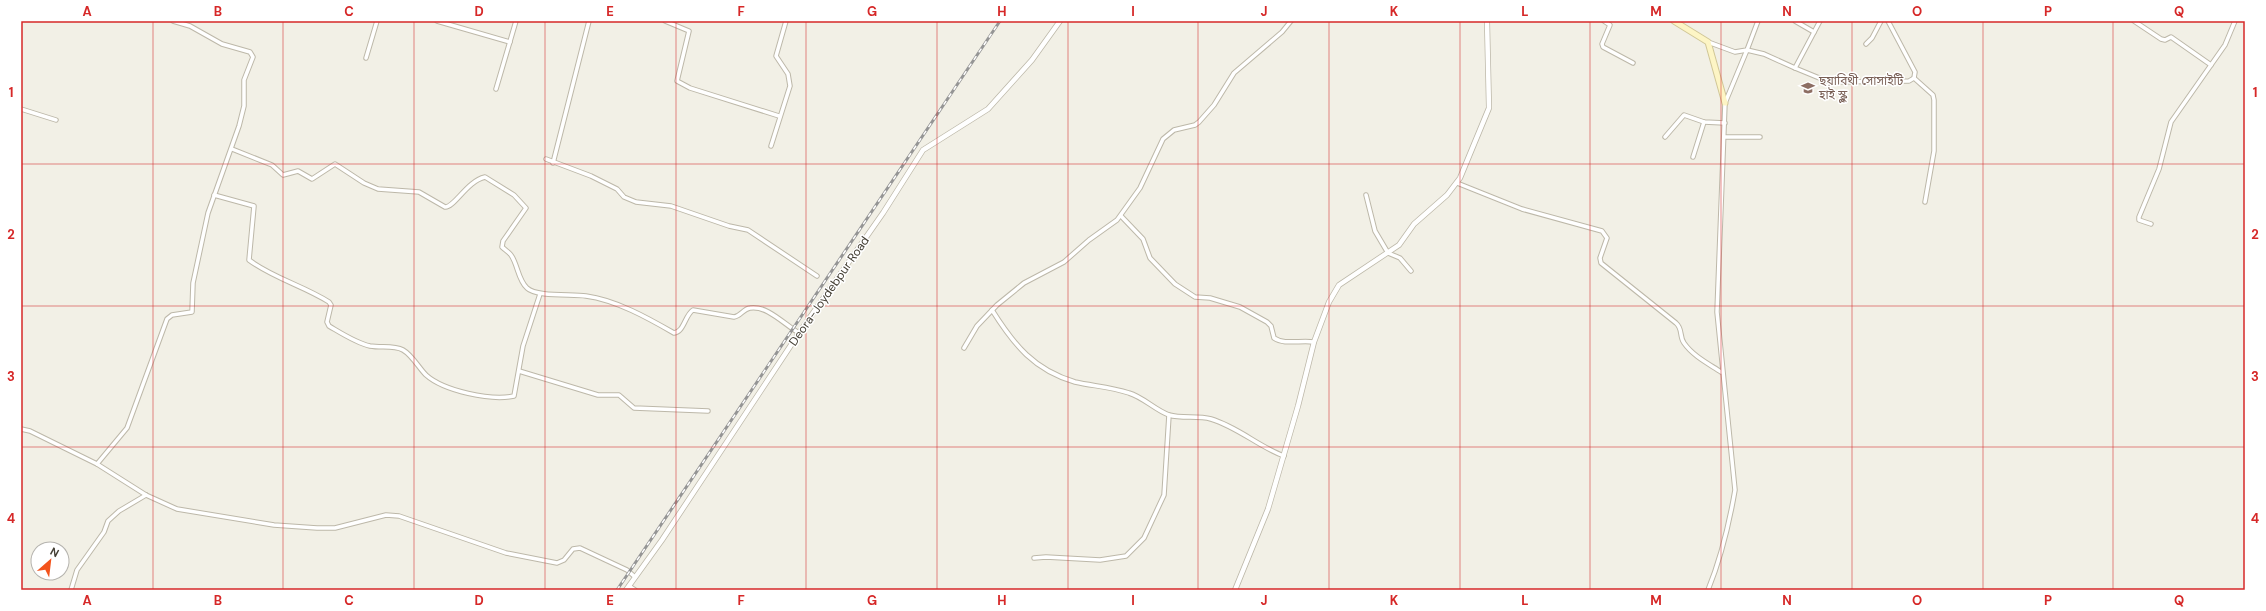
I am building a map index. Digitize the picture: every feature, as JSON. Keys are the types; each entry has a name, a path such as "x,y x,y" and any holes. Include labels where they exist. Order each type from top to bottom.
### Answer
{"main road":[{"path":"1674,21 1708,42 1725,103"}],"street":[{"path":"97,464 127,428 168,319 172,315 192,312 194,283 214,195 232,149 244,106 244,80 253,54 222,44 190,26 172,21"},
{"path":"366,58 377,21"},
{"path":"437,21 510,42"},
{"path":"496,89 516,21"},
{"path":"553,163 589,21"},
{"path":"665,21 689,31 678,81 690,88 779,116"},
{"path":"771,146 779,116 790,86 788,74 776,56 786,21"},
{"name":"Deora-Joydebpur Road","path":"627,588 799,333 884,213 923,150 988,109 1032,60 1060,21"},
{"path":"964,348 977,326 992,310 1024,283 1064,262 1089,240 1121,216 1142,183 1163,139 1174,130 1195,125 1199,122 1214,105 1234,73 1282,32 1291,21"},
{"path":"1235,590 1268,509 1284,456 1314,342 1329,302 1339,285 1398,245 1414,224 1447,195 1457,183 1489,108 1487,21"},
{"path":"1604,21 1609,23 1610,27 1602,45 1633,64"},
{"path":"1708,590 1717,567 1730,517 1735,490 1717,312 1725,103 1758,21"},
{"path":"1796,21 1814,32"},
{"path":"1795,68 1820,21"},
{"path":"1866,44 1872,38 1880,21"},
{"path":"1888,21 1910,60 1915,72 1914,78"},
{"path":"2134,21 2161,39 2165,40 2171,37 2211,65"},
{"path":"2151,224 2139,220 2139,217 2159,169 2171,122 2225,45 2235,21"},
{"path":"1708,42 1735,52 1747,50 1764,54 1829,82 1909,81 1914,78"},
{"path":"1914,78 1933,95 1934,100 1934,151 1925,202"},
{"path":"21,109 56,120"},
{"path":"1665,136 1684,115 1704,122 1724,123"},
{"path":"1693,157 1704,122"},
{"path":"1724,137 1760,137"},
{"path":"232,149 272,165 283,175 298,171 312,179 335,164 364,183 378,189 419,192 445,207 451,206 470,184 480,178 488,179 514,195 526,208 503,241 502,247 512,256 526,288 540,294 558,293 589,296 634,312 674,333 679,330 689,313 693,310 734,317 738,316 748,308 755,308 769,313 799,333"},
{"path":"546,159 553,163 591,176 617,189 624,197 636,202 671,206 729,226 748,230 818,276"},
{"path":"1457,183 1522,209 1602,231 1607,238 1600,258 1601,263 1681,327 1684,344 1696,356 1722,372"},
{"path":"214,195 254,206 249,260 257,267 310,290 329,302 331,305 328,324 340,334 369,346 402,350 434,381 449,388 469,393 507,397 514,396 523,346 540,294"},
{"path":"1366,195 1375,230 1388,253 1400,258 1411,271"},
{"path":"1121,216 1142,239 1150,258 1176,284 1195,297 1210,298 1240,307 1267,322 1271,326 1274,338 1280,342 1304,340 1314,342"},
{"path":"992,310 1010,338 1033,363 1075,382 1131,393 1169,415 1212,419 1242,433 1269,451 1284,456"},
{"path":"519,371 598,395 619,395 634,408 708,411"},
{"path":"1034,558 1046,557 1100,560 1126,556 1144,538 1164,495 1169,415"},
{"path":"21,429 30,431 97,464 146,495 177,509 274,525 335,528 386,515 399,516 425,523 506,553 557,563 564,560 573,549 580,548 627,570 635,577"},
{"path":"71,590 77,570 104,532 108,521 119,511 146,495"},
{"path":"627,588 635,590"}],"railway":[{"path":"617,590 1000,21"}],"place":[{"name":"ছয়াবিথী সোসাইটি হাই স্কুল","path":"1808,88"}]}
